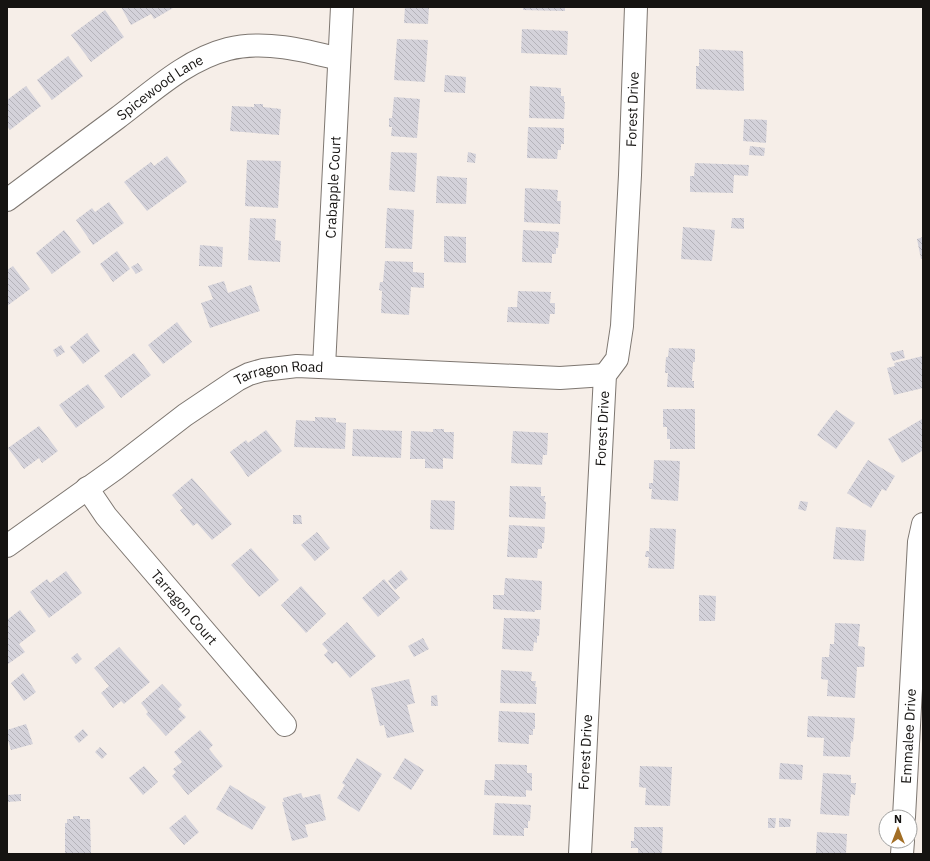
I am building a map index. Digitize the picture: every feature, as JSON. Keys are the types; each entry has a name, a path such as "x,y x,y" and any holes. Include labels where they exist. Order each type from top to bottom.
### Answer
{"street":[{"name":"Crabapple Court","path":"324,367 342,7"},
{"name":"Forest Drive","path":"580,854 605,375 617,359 622,326 630,175 636,7"},
{"name":"Spicewood Lane","path":"7,200 156,88 198,60 228,49 245,46 282,47 339,59"},
{"name":"Tarragon Road","path":"7,546 115,469 185,414 236,380 249,374 263,370 297,366 560,378 605,375"},
{"name":"Tarragon Court","path":"87,488 106,516 285,725"},
{"name":"Emmalee Drive","path":"904,809 919,542 923,524"}],"building":[{"path":"121,7 173,8 154,19 151,14 131,25"},
{"path":"405,7 429,7 428,24 404,23"},
{"path":"523,7 565,7 565,11 523,10"},
{"path":"105,10 124,37 91,62 71,35"},
{"path":"522,29 568,31 567,55 521,53"},
{"path":"397,39 428,40 425,82 394,80"},
{"path":"699,49 743,51 744,91 696,89 696,66 699,66"},
{"path":"68,56 83,76 52,100 37,80"},
{"path":"445,75 466,77 465,93 444,92"},
{"path":"26,86 41,106 10,130 7,126 7,100"},
{"path":"530,86 561,88 561,96 564,96 565,102 564,119 529,118"},
{"path":"394,97 420,99 417,138 391,136 392,127 389,127 389,118 392,118"},
{"path":"254,104 263,104 263,107 281,109 279,135 230,131 232,106 254,107"},
{"path":"744,119 767,120 766,143 743,141"},
{"path":"528,127 564,128 564,144 561,144 561,150 558,150 557,159 527,158"},
{"path":"750,146 765,148 764,156 749,155"},
{"path":"391,152 417,153 415,192 389,190"},
{"path":"468,152 476,154 475,163 467,162"},
{"path":"167,156 187,182 147,211 124,182 151,162 154,166"},
{"path":"247,160 281,161 278,208 245,206"},
{"path":"695,163 749,165 748,176 734,175 733,193 690,192 690,176 694,176"},
{"path":"437,176 467,178 466,204 436,203"},
{"path":"525,188 558,190 557,201 561,201 560,224 524,222"},
{"path":"109,202 124,223 93,245 76,220 92,208 95,212"},
{"path":"387,208 414,210 412,249 385,248"},
{"path":"250,218 276,219 275,240 281,241 280,262 248,260"},
{"path":"732,218 744,218 744,229 731,228"},
{"path":"683,227 715,230 712,261 681,259"},
{"path":"64,230 81,252 52,274 36,253"},
{"path":"523,230 559,232 558,248 556,248 556,254 552,254 552,263 522,262"},
{"path":"444,236 466,237 466,263 444,262"},
{"path":"923,237 923,259 921,259 917,239"},
{"path":"200,245 223,247 222,267 199,266"},
{"path":"117,251 130,269 113,282 100,264"},
{"path":"385,261 413,262 413,272 424,273 424,288 411,287 409,315 381,313 382,291 379,290 380,282 383,282"},
{"path":"138,263 143,270 136,274 131,267"},
{"path":"13,266 30,289 7,306 7,270"},
{"path":"224,281 228,293 251,285 260,311 210,328 201,303 213,299 208,286"},
{"path":"518,291 551,292 550,303 555,303 555,314 550,314 549,324 507,322 508,307 517,307"},
{"path":"177,322 192,342 163,364 148,345"},
{"path":"87,333 100,351 83,364 70,347"},
{"path":"61,345 65,352 57,357 53,350"},
{"path":"669,348 695,349 695,362 693,362 692,381 694,381 694,388 667,387 668,373 665,373 666,357 668,357"},
{"path":"903,350 905,358 893,361 890,353"},
{"path":"134,353 151,375 121,398 104,376"},
{"path":"923,356 923,388 894,395 887,368 895,366 894,363"},
{"path":"88,384 105,407 76,428 59,405"},
{"path":"663,409 695,409 695,449 670,449 670,439 667,439 667,427 663,427"},
{"path":"836,410 855,423 836,449 817,435"},
{"path":"315,417 336,418 336,422 346,423 345,449 294,447 296,420 315,421"},
{"path":"922,419 923,453 922,451 902,463 888,439"},
{"path":"39,426 58,451 42,463 39,458 24,469 8,448"},
{"path":"353,429 402,431 401,458 352,456"},
{"path":"433,429 444,429 444,432 454,432 453,459 443,458 443,469 425,468 425,459 410,459 411,431 433,432"},
{"path":"266,430 282,451 248,477 230,452 246,440 248,443"},
{"path":"513,431 548,433 547,455 543,455 542,465 511,463"},
{"path":"654,460 680,461 678,501 651,499 652,489 649,489 649,483 653,483"},
{"path":"868,460 895,476 886,491 882,489 871,508 847,493"},
{"path":"192,478 232,524 212,540 197,523 193,526 180,510 183,508 172,495"},
{"path":"510,486 541,487 541,496 545,496 544,501 546,502 545,519 509,517"},
{"path":"431,500 455,501 454,530 430,529"},
{"path":"800,501 808,502 806,511 798,509"},
{"path":"293,515 301,515 302,524 293,524"},
{"path":"509,525 545,527 544,543 542,543 542,549 538,549 537,558 507,557"},
{"path":"836,527 866,530 864,561 833,559"},
{"path":"650,528 676,529 674,569 648,568 649,557 645,557 646,551 649,551"},
{"path":"317,532 330,548 315,561 301,545"},
{"path":"251,548 279,580 259,597 231,565"},
{"path":"401,570 408,579 395,590 388,581"},
{"path":"66,571 82,593 49,618 30,592 47,579 50,583"},
{"path":"505,578 542,581 541,610 535,610 535,612 493,609 493,595 504,595"},
{"path":"384,579 400,598 378,617 362,598"},
{"path":"301,586 326,614 306,633 281,605"},
{"path":"699,595 716,596 715,621 699,621"},
{"path":"20,610 36,631 19,644 25,652 8,664 7,620"},
{"path":"504,618 540,619 539,636 537,636 537,643 534,642 533,651 502,649"},
{"path":"347,622 376,656 350,678 336,661 332,664 324,655 328,651 322,644"},
{"path":"835,623 860,624 858,646 865,647 864,667 857,667 855,698 827,696 828,680 821,679 822,657 829,657 830,644 834,644"},
{"path":"423,638 429,649 414,657 408,646"},
{"path":"119,647 150,682 124,704 121,701 113,708 101,693 109,686 94,668"},
{"path":"77,653 82,659 76,664 71,658"},
{"path":"501,670 532,672 531,681 536,681 535,687 537,687 536,704 500,703"},
{"path":"23,673 36,692 24,701 11,683"},
{"path":"409,679 415,703 407,705 414,732 387,738 384,725 380,726 371,688"},
{"path":"162,684 182,705 178,709 186,717 166,736 146,714 148,712 141,703"},
{"path":"437,695 438,706 431,706 431,696"},
{"path":"499,711 535,713 535,729 533,729 533,735 529,735 529,744 498,742"},
{"path":"808,716 855,718 850,757 823,756 824,738 807,737"},
{"path":"26,724 33,744 11,750 7,737 7,730"},
{"path":"83,729 88,735 79,743 74,737"},
{"path":"200,730 213,745 209,749 223,766 188,795 172,776 176,772 173,769 182,762 174,752"},
{"path":"100,747 107,754 102,759 95,752"},
{"path":"357,758 382,774 359,812 337,798 345,785 342,783"},
{"path":"405,758 424,770 411,790 393,778"},
{"path":"780,763 803,765 802,780 779,779"},
{"path":"495,764 527,765 527,773 532,773 532,791 526,790 526,797 484,795 485,780 494,780"},
{"path":"144,766 158,782 143,795 129,778"},
{"path":"640,766 672,767 670,806 645,805 646,788 639,787"},
{"path":"823,773 851,775 851,783 856,783 855,795 851,794 849,816 820,814"},
{"path":"230,785 266,807 252,830 216,809"},
{"path":"301,793 303,798 320,794 326,820 305,825 308,837 292,841 282,802 284,802 283,798"},
{"path":"21,794 21,801 7,802 7,795"},
{"path":"495,803 531,805 530,821 528,821 528,828 524,828 524,836 493,835"},
{"path":"185,815 199,832 184,845 169,828"},
{"path":"73,816 80,816 80,819 90,819 91,854 65,854 65,823 67,823 67,819 73,819"},
{"path":"768,818 776,818 775,828 768,828"},
{"path":"779,818 791,819 790,827 779,827"},
{"path":"634,827 663,827 662,854 638,854 638,848 631,848 631,841 634,841"},
{"path":"817,832 847,834 846,854 816,854"}]}
